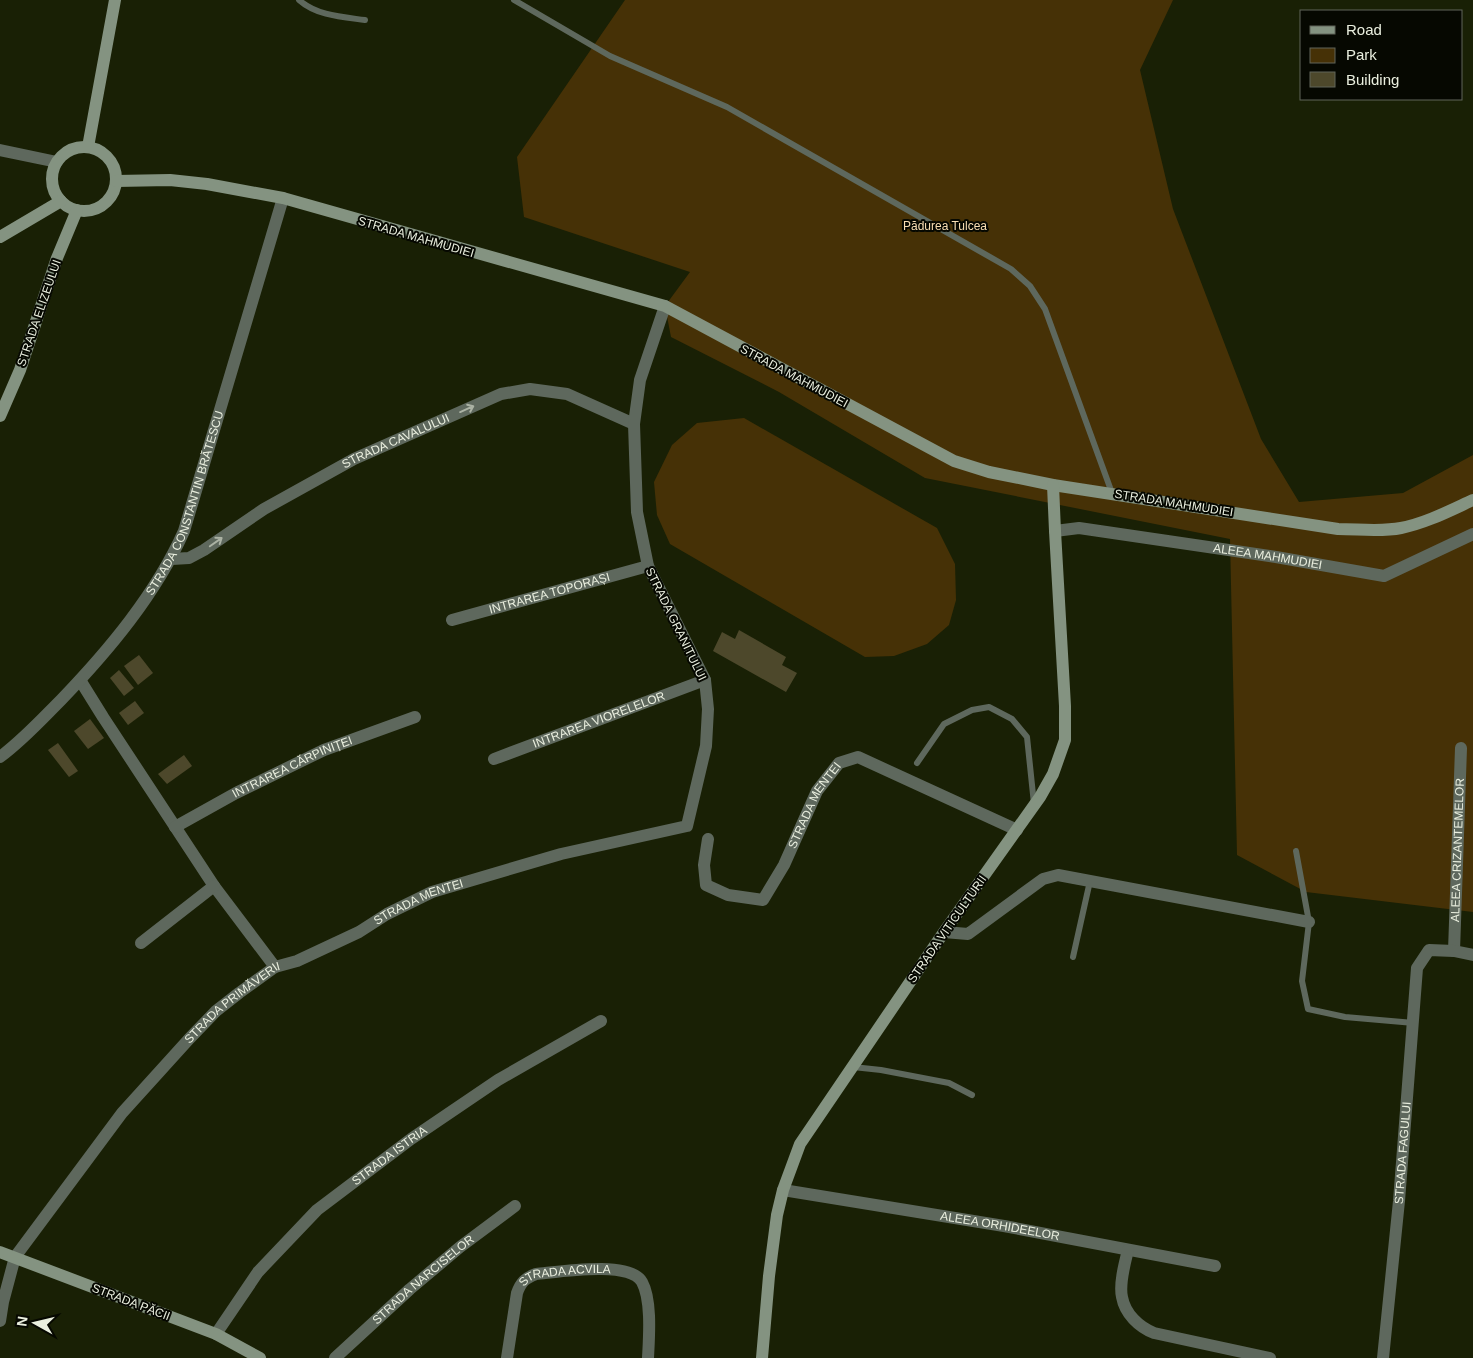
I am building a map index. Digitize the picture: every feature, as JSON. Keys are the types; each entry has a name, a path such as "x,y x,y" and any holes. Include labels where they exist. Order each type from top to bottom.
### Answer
{"main road":[{"path":"88,147 115,0"},
{"path":"88,147 98,149 112,162 116,171 116,181 107,201 98,208 88,211 77,210 61,201 55,192 53,172 57,162 70,150 88,147"},
{"name":"STRADA MAHMUDIEI","path":"116,181 170,180 207,184 283,198 665,306 954,461 989,472 1054,485 1338,529 1378,530 1400,528 1426,522 1473,500"},
{"path":"0,238 61,201"},
{"name":"STRADA ELIZEULUI","path":"0,416 20,370 57,258 77,210"},
{"name":"STRADA VITICULTURII","path":"762,1358 769,1276 777,1215 783,1190 800,1144 944,932 1034,806 1053,774 1065,740 1066,706 1054,485"},
{"name":"STRADA PĂCII","path":"0,1252 216,1334 260,1358"}],"street":[{"path":"0,150 57,162"},
{"name":"STRADA CONSTANTIN BRĂTESCU","path":"0,757 22,741 80,680 111,644 156,584 172,559 184,531 283,198"},
{"name":"STRADA GRANITULUI","path":"665,306 640,380 634,424 637,512 648,566 705,680 708,709 706,746 687,826"},
{"name":"STRADA CAVALULUI","path":"172,559 189,558 204,550 264,508 354,459 502,394 530,389 567,394 634,424"},
{"name":"ALEEA MAHMUDIEI","path":"1055,531 1078,528 1276,557 1384,576 1473,534"},
{"name":"INTRAREA TOPORAȘI","path":"452,620 648,566"},
{"name":"STRADA PRIMĂVERII","path":"0,1321 15,1257 122,1113 216,1011 275,967 214,886 80,680"},
{"name":"INTRAREA VIORELELOR","path":"494,758 705,680"},
{"name":"INTRAREA CĂRPINIȚEI","path":"175,827 236,793 324,750 416,717"},
{"name":"ALEEA CRIZANTEMELOR","path":"1454,951 1461,748"},
{"name":"STRADA MENTEI","path":"708,839 704,865 706,885 728,895 763,900 784,865 817,791 839,763 858,757 1017,830"},
{"name":"STRADA MENTEI","path":"275,967 297,961 350,936 387,914 432,892 561,854 687,826"},
{"path":"944,932 968,934 1043,879 1058,875 1309,922"},
{"path":"141,943 214,886"},
{"name":"STRADA FAGULUI","path":"1383,1358 1400,1201 1417,968 1429,950 1454,951"},
{"path":"1454,951 1473,955"},
{"name":"STRADA ISTRIA","path":"216,1334 258,1272 317,1210 411,1139 498,1080 601,1021"},
{"name":"ALEEA ORHIDEELOR","path":"783,1190 1004,1226 1215,1266"},
{"name":"STRADA NARCISELOR","path":"335,1358 410,1289 460,1247 516,1206"},
{"path":"1128,1250 1121,1296 1129,1314 1143,1328 1154,1333 1270,1358"},
{"name":"STRADA ACVILA","path":"507,1358 517,1293 520,1283 527,1277 536,1274 614,1268 627,1271 642,1280 647,1296 649,1323 648,1358"}],"lane":[{"path":"299,0 313,10 365,20"},
{"path":"514,0 610,56 728,107 1011,269 1030,286 1045,309 1112,493"},
{"path":"917,763 944,724 972,710 989,707 1012,719 1027,736 1034,806"},
{"path":"1296,851 1309,922 1302,981 1308,1009 1345,1016 1414,1023"},
{"path":"1073,957 1090,881"},
{"path":"851,1067 881,1070 950,1082 972,1095"}],"green space":[{"name":"Pădurea Tulcea","path":"625,0 1173,0 1140,70 1173,209 1261,439 1299,502 1403,493 1473,455 1473,912 1306,892 1237,855 1230,539 925,478 779,392 671,337 665,306 690,272 524,217 517,157"},
{"path":"744,418 937,528 955,564 956,600 949,625 927,644 894,656 865,657 670,544 657,515 654,482 672,445 697,423"}],"building":[{"path":"739,630 786,657 782,665 797,673 786,692 713,651 722,632 735,639"},
{"path":"139,655 153,673 138,685 124,666"},
{"path":"119,670 134,688 124,696 110,678"},
{"path":"135,701 144,713 128,725 119,713"},
{"path":"90,719 104,738 88,749 74,731"},
{"path":"58,743 78,771 69,777 48,750"},
{"path":"184,755 192,766 167,784 158,774"}]}
